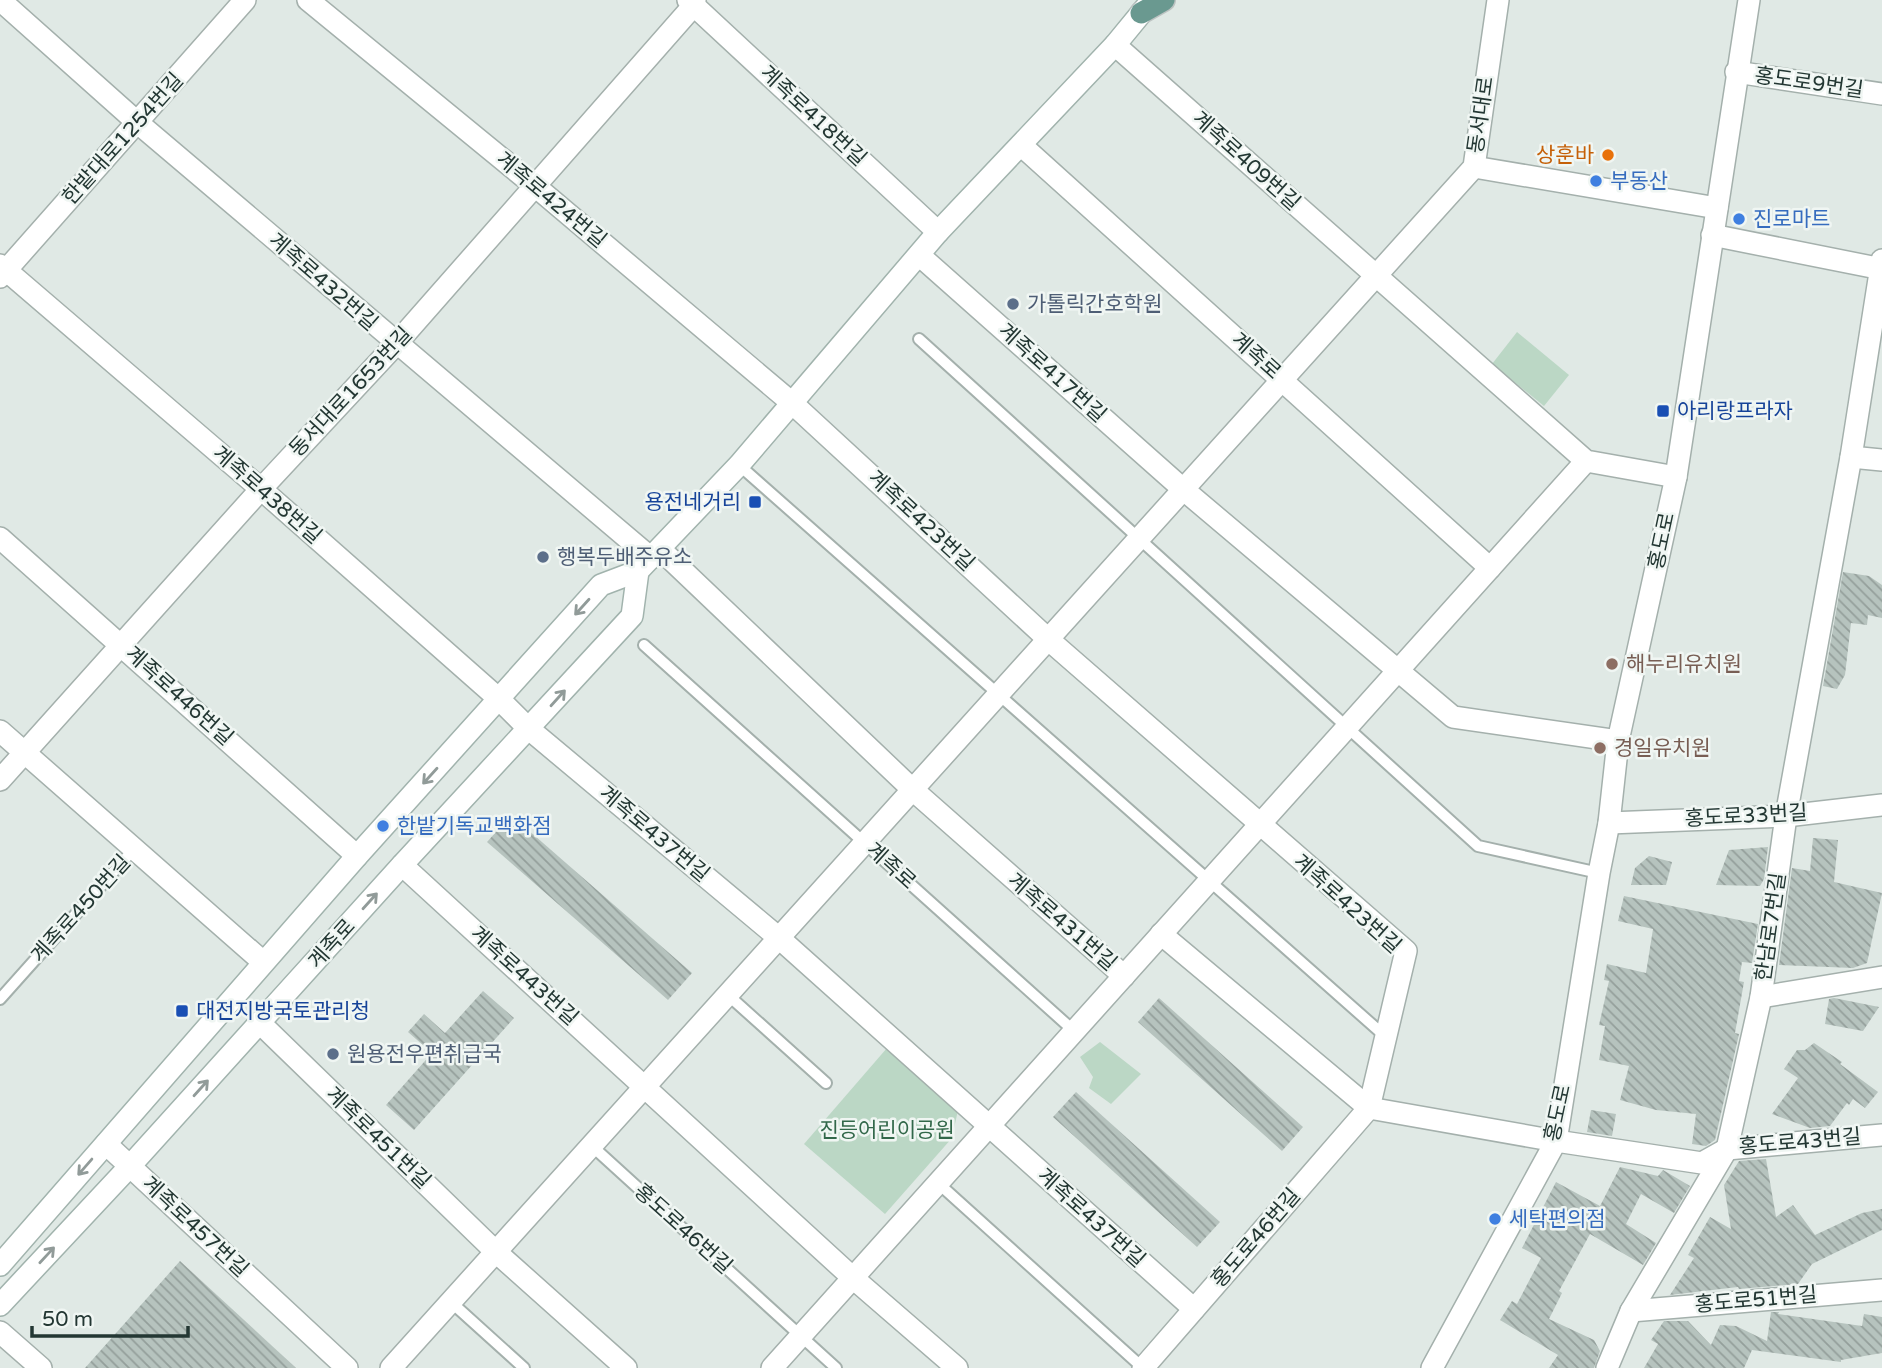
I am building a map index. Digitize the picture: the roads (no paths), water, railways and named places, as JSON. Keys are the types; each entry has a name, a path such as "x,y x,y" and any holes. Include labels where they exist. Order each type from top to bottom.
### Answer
{"main road":[{"path":"1145,4 1164,0"}],"street":[{"name":"계족로432번길","path":"0,0 138,123 649,559"},
{"name":"한밭대로1254번길","path":"2,271 138,123 245,0"},
{"name":"계족로424번길","path":"308,0 535,186 792,403"},
{"name":"동서대로","path":"1376,277 1474,167 1498,0"},
{"name":"홍도로","path":"1432,1368 1556,1141 1609,823 1618,741 1676,477 1748,0"},
{"name":"동서대로1653번길","path":"0,780 261,489 396,344 693,2"},
{"name":"계족로418번길","path":"693,2 939,232"},
{"name":"계족로","path":"0,1265 356,856 601,585 649,559 739,465 939,232 1115,46 1145,4"},
{"name":"계족로409번길","path":"1115,46 1586,461"},
{"name":"홍도로9번길","path":"1736,72 1882,94"},
{"name":"계족로","path":"1021,145 1490,568"},
{"path":"1474,167 1717,208"},
{"path":"1712,235 1881,266"},
{"name":"계족로417번길","path":"919,255 1184,490 1453,717 1618,741"},
{"name":"한남로7번길","path":"1607,1368 1631,1311 1727,1149 1761,998 1786,816 1851,457 1881,266"},
{"name":"계족로438번길","path":"2,271 261,489 499,699 529,729"},
{"path":"391,1368 1376,277"},
{"name":"계족로423번길","path":"792,403 1049,640 1406,951 1369,1108"},
{"path":"1851,457 1882,460"},
{"path":"1124,976 1586,461 1676,477"},
{"name":"계족로446번길","path":"0,538 356,856"},
{"name":"계족로","path":"0,1305 261,1024 402,865 632,616 649,559"},
{"name":"계족로431번길","path":"649,559 1124,976 989,1126"},
{"name":"계족로437번길","path":"529,729 779,938 1194,1309"},
{"name":"계족로450번길","path":"0,731 263,962"},
{"name":"홍도로33번길","path":"1609,823 1786,816 1882,805"},
{"name":"계족로443번길","path":"402,865 853,1278 957,1368"},
{"path":"1161,934 1369,1108 1556,1141"},
{"path":"1761,998 1882,977"},
{"name":"계족로451번길","path":"261,1024 496,1252 626,1368"},
{"name":"홍도로46번길","path":"1143,1368 1369,1108"},
{"path":"772,1368 989,1126"},
{"name":"홍도로43번길","path":"1556,1141 1702,1163 1727,1149 1882,1135"},
{"name":"계족로457번길","path":"106,1144 347,1368"},
{"name":"홍도로51번길","path":"1631,1311 1882,1290"},
{"path":"0,1332 41,1368"}],"lane":[{"path":"919,340 1478,846 1599,873"},
{"path":"739,465 1386,1037"},
{"name":"계족로","path":"644,645 1074,1031"},
{"name":"계족로450번길","path":"0,999 133,850"},
{"path":"728,995 826,1083"},
{"name":"홍도로46번길","path":"592,1146 836,1368"},
{"name":"홍도로46번길","path":"938,1183 1143,1368"},
{"path":"451,1302 524,1368"}],"place":[{"name":"상훈바","path":"1608,155"},
{"name":"부동산","path":"1596,181"},
{"name":"진로마트","path":"1739,219"},
{"name":"가톨릭간호학원","path":"1013,304"},
{"name":"아리랑프라자","path":"1663,411"},
{"name":"용전네거리","path":"755,502"},
{"name":"행복두배주유소","path":"543,557"},
{"name":"해누리유치원","path":"1612,664"},
{"name":"경일유치원","path":"1600,748"},
{"name":"한밭기독교백화점","path":"383,826"},
{"name":"대전지방국토관리청","path":"182,1011"},
{"name":"원용전우편취급국","path":"333,1054"},
{"name":"세탁편의점","path":"1495,1219"}],"park label":[{"name":"진등어린이공원","path":"887,1130"}]}
